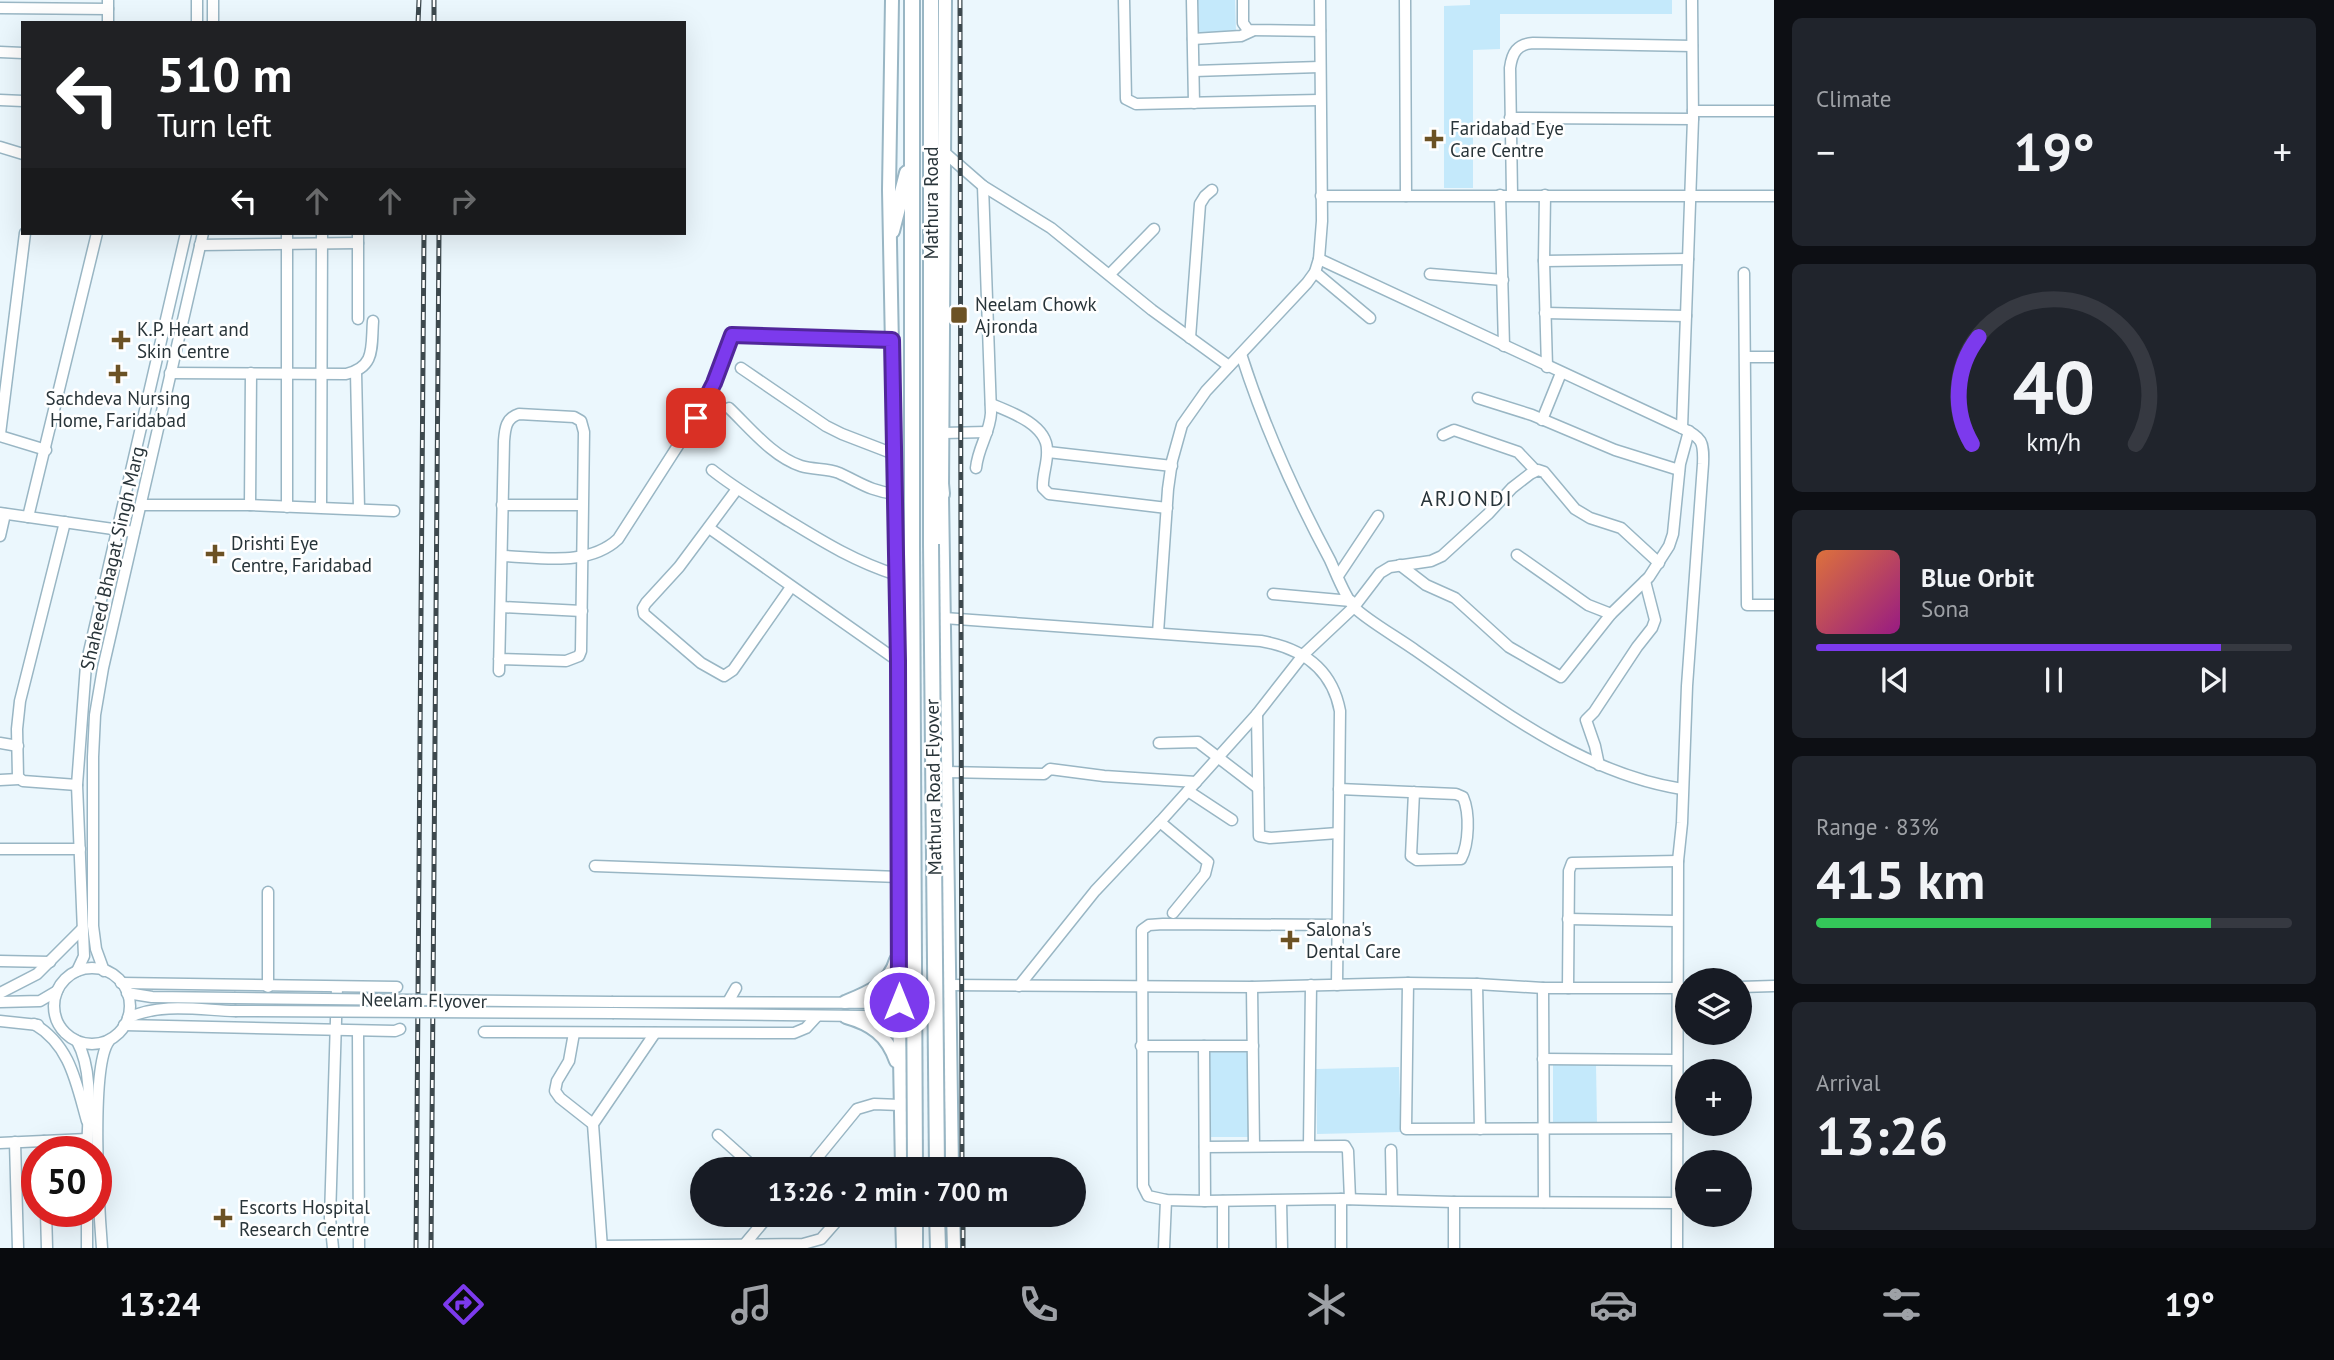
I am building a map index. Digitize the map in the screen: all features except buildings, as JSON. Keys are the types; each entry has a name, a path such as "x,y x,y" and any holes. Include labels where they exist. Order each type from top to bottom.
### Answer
{"highway":[{"name":"Mathura Road","path":"912,0 912,192"},
{"name":"Mathura Road","path":"931,0 931,406"},
{"path":"891,231 912,159"},
{"name":"Mathura Road Flyover","path":"912,192 915,1157"},
{"path":"931,406 942,494"},
{"name":"Mathura Road Flyover","path":"931,406 937,1157"},
{"path":"915,1227 915,1248"},
{"path":"937,1227 938,1248"}],"main road":[{"path":"892,0 889,190 897,575 902,1157"},
{"path":"944,0 942,494 952,1157"},
{"path":"899,945 910,950 923,951 942,947 947,940"},
{"path":"845,1002 866,994 883,983 894,968 899,945"},
{"path":"846,1017 865,1023 881,1033 892,1050 900,1071"},
{"path":"900,1054 907,1046 919,1043 930,1044 949,1054"},
{"path":"902,1227 903,1248"},
{"path":"953,1227 954,1248"}],"street":[{"path":"197,0 197,21"},
{"path":"213,0 213,21"},
{"path":"1124,0 1126,99 1136,104 1320,100"},
{"path":"1192,0 1194,103"},
{"path":"1243,0 1243,23 1252,31"},
{"path":"1158,633 1167,509 1172,466 1182,425 1197,402 1228,366 1307,283 1315,272 1319,259 1320,0"},
{"path":"1405,0 1406,196"},
{"path":"1400,565 1435,591 1455,598 1509,648 1561,677 1611,614 1659,564 1674,534 1685,430 1693,115 1692,0"},
{"path":"0,8 108,4"},
{"path":"1194,39 1241,36 1252,31 1320,31"},
{"path":"1512,195 1512,56 1524,44 1692,46"},
{"path":"0,52 21,52"},
{"path":"1194,71 1320,67"},
{"path":"0,100 21,101"},
{"path":"1510,118 1774,111"},
{"path":"0,147 21,153"},
{"path":"944,152 984,186 1034,216 1152,310 1228,366"},
{"path":"976,468 979,449 990,424 991,404 984,186"},
{"path":"1190,338 1200,204 1212,190"},
{"path":"1500,195 1504,346"},
{"path":"1545,195 1547,367"},
{"path":"1321,196 1774,196"},
{"path":"1110,274 1154,229"},
{"path":"25,235 0,435 46,450"},
{"path":"28,517 97,235"},
{"name":"Shaheed Bhagat Singh Marg","path":"77,971 83,956 76,785 86,665 186,235"},
{"name":"Shaheed Bhagat Singh Marg","path":"104,971 96,949 93,926 95,715 103,668 202,235"},
{"path":"287,238 287,507"},
{"path":"200,245 287,238 358,238 358,319"},
{"path":"321,507 322,238"},
{"path":"1319,259 1698,436 1703,447 1678,861 1677,921 1681,968"},
{"path":"1544,261 1688,259"},
{"path":"1315,272 1370,318"},
{"path":"1744,273 1747,606 1774,606"},
{"path":"1430,274 1503,280"},
{"path":"1545,313 1686,316"},
{"path":"170,373 338,376 356,372 371,356 373,321"},
{"path":"502,556 584,557 607,549 618,539 704,405 732,335 892,340"},
{"path":"1241,354 1256,403 1281,463 1352,604"},
{"path":"1746,357 1774,357"},
{"path":"741,368 825,426 894,454"},
{"path":"356,372 359,509"},
{"path":"250,505 251,373"},
{"path":"1542,420 1561,373"},
{"path":"1478,398 1542,420 1615,450 1679,470"},
{"path":"991,404 1014,413 1038,431 1047,442 1043,488 1049,494 1167,509"},
{"path":"729,408 774,451 788,460 801,466 830,470 869,489 895,494"},
{"path":"499,659 566,661 579,656 581,651 584,432 581,421 575,417 519,414 512,416 505,432 502,505 502,556 501,607 499,659 499,671"},
{"path":"1443,435 1454,430 1518,452 1535,470 1544,472 1575,509 1590,518 1622,528 1659,564"},
{"path":"943,433 987,432"},
{"path":"1048,452 1172,466"},
{"path":"712,470 737,489 840,552 865,565 897,575"},
{"path":"1019,986 1095,891 1257,714 1304,654 1380,573 1390,567 1431,561 1442,556 1512,488 1535,470"},
{"path":"737,489 709,528 643,608 644,614 701,663 720,674 729,674 791,587"},
{"path":"141,505 250,505 394,511"},
{"path":"502,505 581,505"},
{"path":"0,536 3,513 134,532"},
{"path":"1338,576 1378,516"},
{"path":"19,779 17,729 24,681 65,522"},
{"path":"709,528 898,661"},
{"path":"1517,555 1588,605 1611,614"},
{"path":"1599,765 1586,720 1652,628 1655,620 1645,581"},
{"path":"1273,594 1352,604 1549,740 1599,765 1662,786 1682,789"},
{"path":"501,607 582,611"},
{"path":"944,618 1261,641 1283,645 1304,654 1318,668 1337,695 1340,712 1337,985"},
{"path":"1257,714 1259,836 1270,838 1338,833"},
{"path":"1159,743 1198,742 1258,788"},
{"path":"0,743 18,746"},
{"path":"946,772 1044,774 1050,769 1196,782"},
{"path":"0,780 19,779 76,785"},
{"path":"1339,789 1414,792 1456,794 1463,797 1467,806 1465,851 1461,859 1418,860 1411,856 1414,792"},
{"path":"1188,791 1232,820"},
{"path":"1160,822 1208,862 1205,874 1173,913"},
{"path":"0,849 80,849"},
{"path":"1568,988 1569,871 1572,863 1678,861"},
{"path":"595,866 899,877"},
{"path":"268,892 268,987"},
{"path":"1568,919 1677,921"},
{"path":"1338,925 1149,925 1142,930 1143,1186 1148,1196 1166,1200 1205,1201 1345,1199 1675,1203"},
{"path":"0,993 37,974 82,929"},
{"path":"0,961 50,962"},
{"path":"0,1002 40,1001 57,990 77,971 89,969 104,971 116,977 129,998 126,1022 121,1031 105,1046 101,1059 97,1098 102,1248"},
{"path":"948,985 1252,987 1408,983 1543,988 1675,988"},
{"path":"1408,983 1406,1129 1675,1128"},
{"path":"1477,984 1480,1129"},
{"path":"1309,1145 1311,985"},
{"path":"1752,987 1774,986"},
{"path":"333,1248 330,1219 337,987"},
{"path":"124,988 397,987"},
{"path":"1252,987 1254,1146"},
{"name":"Neelam Flyover","path":"124,988 152,997 613,1007"},
{"path":"728,1002 736,988"},
{"path":"1543,988 1544,1202"},
{"path":"57,990 54,1006 56,1018 63,1030 77,1041 93,1045 109,1041"},
{"path":"613,1007 728,1002 899,1002 948,1010"},
{"path":"613,1007 899,1018 948,1010"},
{"name":"Neelam Flyover","path":"126,1022 143,1011 163,1008 235,1011 613,1007"},
{"path":"484,1032 794,1033 806,1028 817,1016"},
{"path":"0,1021 63,1030"},
{"path":"126,1022 257,1030 400,1029"},
{"path":"34,1024 56,1040 67,1059 87,1121"},
{"path":"358,1031 359,1248"},
{"path":"574,1033 569,1061 557,1081 555,1091 593,1124"},
{"path":"655,1033 593,1124 602,1247 815,1242 832,1227"},
{"path":"77,1041 85,1060 87,1136"},
{"path":"1141,1046 1253,1046"},
{"path":"1204,1046 1205,1201"},
{"path":"1543,1059 1675,1060"},
{"path":"818,1157 857,1109 874,1104 900,1105"},
{"path":"718,1135 743,1157"},
{"path":"15,1142 18,1248"},
{"path":"0,1143 21,1143"},
{"path":"1205,1147 1341,1145 1346,1148 1341,1248"},
{"path":"1391,1150 1392,1200"},
{"path":"1164,1248 1166,1200"},
{"path":"1223,1201 1223,1248"},
{"path":"1281,1201 1282,1248"},
{"path":"1454,1202 1454,1248"},
{"path":"46,1227 47,1248"},
{"path":"87,1227 87,1248"},
{"path":"744,1245 759,1227"},
{"path":"1677,1227 1677,1248"}],"shaded area":[{"path":"1198,0 1235,0 1236,32 1199,33"},
{"path":"1470,0 1672,0 1672,14 1500,14 1500,49 1473,50 1473,188 1444,188 1444,6 1470,5"},
{"path":"1247,1051 1248,1137 1211,1137 1209,1052"},
{"path":"1596,1064 1597,1123 1553,1124 1553,1065"},
{"path":"1399,1067 1401,1132 1317,1134 1316,1069"}],"railway":[{"path":"418,21 419,0"},
{"path":"434,0 434,21"},
{"path":"960,0 962,1157"},
{"path":"416,1248 424,235"},
{"path":"431,1248 439,235"},
{"path":"963,1227 963,1248"}],"place":[{"name":"Faridabad Eye Care Centre","path":"1434,139"},
{"name":"Neelam Chowk Ajronda","path":"959,315"},
{"name":"K.P. Heart and Skin Centre","path":"121,340"},
{"name":"Sachdeva Nursing Home, Faridabad","path":"118,374"},
{"name":"Drishti Eye Centre, Faridabad","path":"215,554"},
{"name":"Salona's Dental Care","path":"1290,940"},
{"name":"Escorts Hospital Research Centre","path":"223,1218"}],"district":[{"name":"ARJONDI","path":"1467,498"}],"route":[{"path":"696,418 714,383 732,335 892,340 898,661 899,1002"}]}
